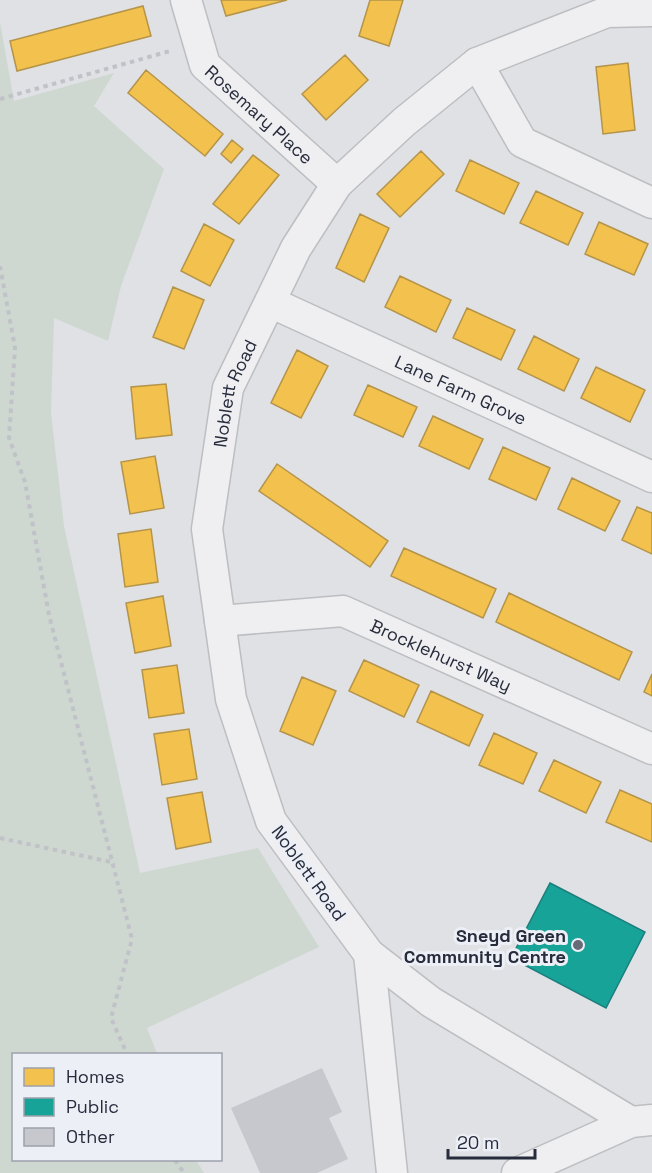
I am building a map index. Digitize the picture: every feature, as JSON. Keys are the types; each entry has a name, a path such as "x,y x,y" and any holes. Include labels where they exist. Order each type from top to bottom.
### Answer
{"street":[{"name":"Rosemary Place","path":"186,0 206,65 337,184"},
{"name":"Noblett Road","path":"641,1121 431,1002 369,954 271,821 231,699 207,529 228,388 296,248 337,184 404,122 477,63 607,12 652,11"},
{"path":"477,63 522,142 652,203"},
{"name":"Lane Farm Grove","path":"270,302 652,477"},
{"name":"Brocklehurst Way","path":"220,621 343,611 652,749"},
{"path":"369,954 392,1173"},
{"path":"517,1173 641,1121"}],"path":[{"path":"0,99 200,43"},
{"path":"0,266 15,348 9,438 25,482 49,615 132,939 111,1018 127,1053"},
{"path":"0,838 111,862"}],"shaded area":[{"path":"0,22 14,101 114,73 94,106 164,169 121,286 108,341 54,318 51,413 64,526 140,873 258,848 319,947 147,1028 157,1053 12,1053 12,1161 197,1161 204,1173 0,1173"}],"building: Homes":[{"path":"221,0 287,0 226,16"},
{"path":"370,0 403,0 389,46 359,36"},
{"path":"143,6 151,36 17,71 10,41"},
{"path":"345,55 368,80 326,120 302,94"},
{"path":"628,63 635,130 603,134 596,67"},
{"path":"146,70 223,134 205,156 128,93"},
{"path":"232,140 243,149 231,163 221,154"},
{"path":"421,151 444,174 400,217 377,194"},
{"path":"253,155 279,175 239,224 213,204"},
{"path":"470,160 519,183 504,214 456,191"},
{"path":"536,191 583,213 568,245 520,223"},
{"path":"360,214 389,228 364,282 336,268"},
{"path":"599,222 648,244 634,275 585,254"},
{"path":"204,224 234,240 210,286 181,271"},
{"path":"400,276 451,300 436,332 385,307"},
{"path":"173,287 204,300 184,349 153,337"},
{"path":"467,308 515,330 501,360 453,338"},
{"path":"534,336 579,359 564,391 518,369"},
{"path":"297,350 328,366 301,418 271,403"},
{"path":"596,367 645,390 630,422 581,398"},
{"path":"166,384 172,435 136,439 131,387"},
{"path":"368,385 417,407 403,437 354,415"},
{"path":"433,416 483,439 469,469 419,446"},
{"path":"503,447 550,468 536,500 489,479"},
{"path":"155,456 164,508 130,514 121,462"},
{"path":"277,464 388,541 370,567 259,491"},
{"path":"572,478 620,501 605,531 558,509"},
{"path":"637,507 652,513 652,554 622,540"},
{"path":"151,529 158,582 125,587 118,534"},
{"path":"404,548 496,589 483,618 391,576"},
{"path":"509,593 632,652 619,680 496,622"},
{"path":"163,596 171,646 135,653 126,603"},
{"path":"364,660 419,685 404,717 349,691"},
{"path":"177,665 184,713 149,718 142,670"},
{"path":"652,674 652,696 644,692"},
{"path":"302,677 336,691 313,745 280,731"},
{"path":"431,691 483,715 469,746 417,722"},
{"path":"189,729 197,779 162,785 154,734"},
{"path":"494,733 537,753 523,784 479,765"},
{"path":"554,760 601,782 586,813 539,791"},
{"path":"620,790 652,804 652,842 606,822"},
{"path":"202,792 211,842 176,849 167,798"}],"building: Public":[{"name":"Sneyd Green Community Centre","path":"550,883 645,932 606,1008 511,958"}],"building: Other":[{"path":"322,1068 342,1112 329,1118 348,1159 317,1173 260,1173 231,1108"}],"place":[{"name":"Sneyd Green Community Centre","path":"578,945"}]}
